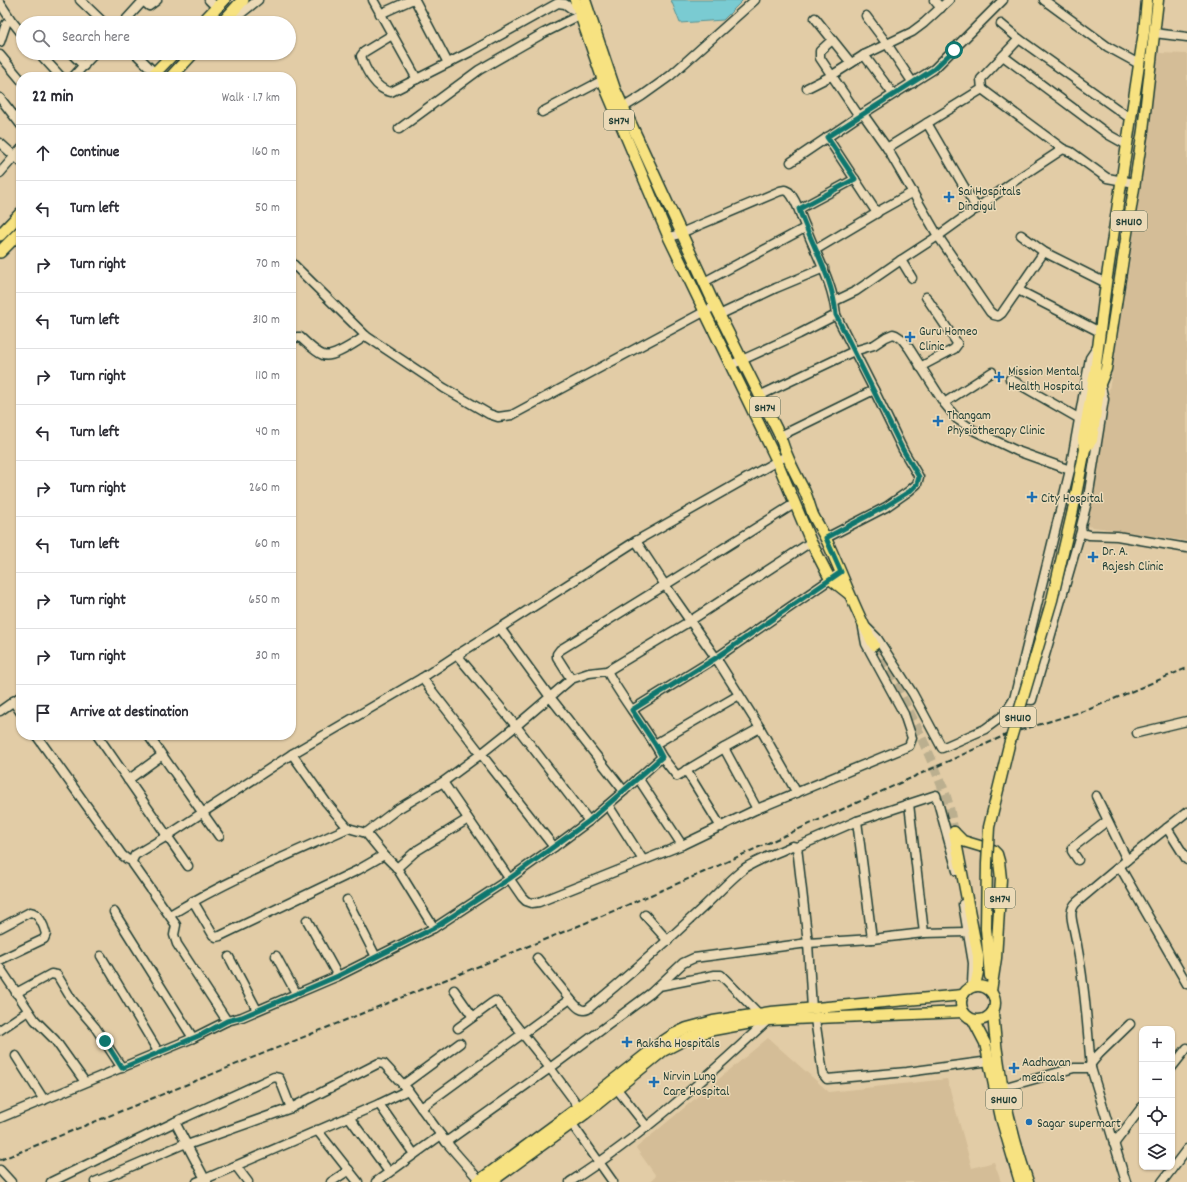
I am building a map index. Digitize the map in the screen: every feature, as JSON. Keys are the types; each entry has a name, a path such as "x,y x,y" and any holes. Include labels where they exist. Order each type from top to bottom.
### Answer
{"highway":[{"path":"228,16 243,0"},
{"path":"208,16 219,2"},
{"path":"156,72 167,60"},
{"path":"176,72 187,60"},
{"path":"0,235 16,218"},
{"path":"0,252 16,236"}],"main road":[{"name":"SHU10","path":"1028,1182 1014,1136 1002,1088 993,1013 996,1006 995,998 990,990 986,928 989,827 1009,745 1052,600 1073,510 1085,449 1083,439 1100,332 1147,0"},
{"name":"SHU10","path":"1085,449 1092,440 1100,384 1106,369 1135,183 1158,0"},
{"name":"SH74","path":"582,6 615,89 717,310 780,436 786,456 806,494 814,516 826,538 862,623 874,645"},
{"name":"SH74","path":"582,6 603,80 669,238 777,461 811,542 830,579 849,594"},
{"name":"SH74","path":"975,986 978,972 978,956 954,832 964,840 993,850 997,854 999,861 1001,879 996,962 990,990"},
{"name":"SHU10","path":"963,995 975,986 986,968 988,959"},
{"path":"975,986 990,990"},
{"path":"483,1180 531,1152 572,1124 614,1085 659,1044 674,1034 687,1028 713,1021 759,1014 814,1014 963,1012 960,1004 963,995 814,1014 768,1020 690,1036 663,1051 614,1085 580,1107 483,1180"},
{"name":"SHU10","path":"963,1012 973,1020 983,1036 990,1061 1001,1118 1020,1182"},
{"path":"973,1020 981,1021 988,1018 993,1013"}],"street":[{"path":"80,0 97,16"},
{"path":"129,16 142,1 147,6 150,6 157,0"},
{"path":"238,16 258,0"},
{"path":"373,0 417,80"},
{"path":"380,14 411,0"},
{"path":"415,0 448,63"},
{"path":"624,107 670,76 755,0"},
{"path":"934,0 942,8"},
{"path":"807,88 831,76 864,55 912,32 950,0"},
{"path":"791,162 893,94 934,69 1003,0"},
{"path":"1044,0 1108,47 1139,64"},
{"path":"0,3 5,24 0,42"},
{"path":"392,35 362,54 362,59 374,81 380,88 391,92 417,80 558,4 565,4 572,9 582,6"},
{"path":"399,129 480,70 542,34 582,6"},
{"path":"866,16 913,83"},
{"path":"815,18 851,63"},
{"path":"5,24 16,31"},
{"path":"1001,24 1019,39 1131,119"},
{"path":"1154,33 1187,37"},
{"path":"1019,39 981,80 982,89 1063,149 1071,152 1108,178 1135,183"},
{"path":"832,40 820,51 820,58 831,76 887,148 914,192 938,236 990,312 998,316 1002,313 1044,252"},
{"path":"0,55 16,74"},
{"path":"864,55 893,94"},
{"path":"1004,56 1108,135 1127,145"},
{"path":"45,60 56,72"},
{"path":"78,60 84,66"},
{"path":"78,72 90,60"},
{"path":"141,60 151,72"},
{"path":"542,112 603,80"},
{"path":"887,148 982,89"},
{"path":"0,98 16,119"},
{"path":"927,123 977,209"},
{"path":"827,137 877,213"},
{"path":"0,143 16,158"},
{"path":"835,301 856,291 1063,149"},
{"path":"0,173 16,161"},
{"path":"799,209 855,179"},
{"path":"669,238 780,191 785,190 789,192 799,209 805,228 824,268 835,301 836,315 903,450 919,477 917,484 910,491 886,506 826,538"},
{"path":"815,250 879,211 914,192"},
{"path":"704,282 805,228"},
{"path":"1021,234 1044,252 1106,283"},
{"path":"901,260 912,278"},
{"path":"296,267 366,336 444,388 489,414 498,417 512,415 705,311 717,310 824,268"},
{"path":"1018,290 1100,332"},
{"path":"920,367 954,349 957,345 926,297"},
{"path":"731,365 799,334 836,315"},
{"path":"759,396 893,334 902,338 944,403 957,419 975,431 1017,451 1070,470"},
{"path":"296,338 300,338 322,355 327,356 343,350 366,336"},
{"path":"862,623 878,638 913,694 942,748 985,729 1004,715 1014,699 1070,470 1090,358 1098,345"},
{"path":"944,403 992,372"},
{"path":"1010,379 1080,419"},
{"path":"1014,699 1032,700 1081,531 1088,498 1104,399 1100,384"},
{"path":"780,436 874,390"},
{"path":"132,861 135,855 167,836 292,754 422,678 636,541 786,456"},
{"path":"571,679 557,657 558,652 794,504"},
{"path":"1081,531 1082,533 1089,535 1117,536 1187,548"},
{"path":"636,541 716,658 760,728 797,792"},
{"path":"366,832 396,810 443,782 516,726 571,679 588,673 608,671 690,621 811,542"},
{"path":"632,710 716,658 841,572"},
{"path":"1040,594 1062,598"},
{"path":"443,782 509,879 526,901 532,903 539,902 682,845 797,792 909,746 912,738 904,714 866,644 862,623"},
{"path":"500,628 550,697 624,791"},
{"path":"456,655 516,726 589,821"},
{"path":"608,671 616,688 655,744 662,757 677,776 760,728"},
{"path":"422,678 554,847"},
{"path":"655,744 739,695"},
{"path":"0,711 16,700"},
{"path":"13,702 16,706"},
{"path":"1137,733 1187,721"},
{"path":"40,740 122,855 132,861 170,915 176,925 174,935 176,944 227,1021"},
{"path":"100,740 188,866"},
{"path":"151,740 219,836"},
{"path":"724,748 757,810"},
{"path":"292,754 326,802 348,828"},
{"path":"128,780 161,756"},
{"path":"1,1114 44,1100 193,1038 227,1021 242,1017 338,976 434,928 509,879 589,821 662,757"},
{"path":"686,770 721,827"},
{"path":"638,778 682,845"},
{"path":"537,958 570,999 585,1011 668,941 728,883 746,868 792,846 797,847 858,821 936,795 960,882 973,962 975,986"},
{"path":"1096,796 1127,860"},
{"path":"909,804 924,933"},
{"path":"608,805 643,860"},
{"path":"1126,1182 1090,1066 1080,958 1071,913 1074,904 1187,812"},
{"path":"397,868 416,851 468,819"},
{"path":"858,821 872,940"},
{"path":"1078,860 1072,851 1072,848 1107,821"},
{"path":"170,915 193,901 348,828 366,832 384,855 397,868 434,928"},
{"path":"1167,828 1187,860"},
{"path":"797,847 808,943 814,1014 823,1074 827,1079 908,1072 990,1061"},
{"path":"193,901 210,931 216,936 220,936 358,870 384,855"},
{"path":"1120,867 1187,984"},
{"path":"347,900 376,957"},
{"path":"0,928 30,912 33,912 37,915 46,934 44,938 0,960"},
{"path":"114,912 193,1038"},
{"path":"645,914 668,941"},
{"path":"307,920 338,976"},
{"path":"446,1142 550,1068 651,993 683,963 694,958 808,943 872,940 924,933 967,932"},
{"path":"101,956 159,1052"},
{"path":"276,956 296,993"},
{"path":"229,957 257,1010"},
{"path":"0,968 3,978 16,993 35,1020 55,1040 85,1082"},
{"path":"16,993 51,974 57,975 75,1003 96,1027 122,1068"},
{"path":"659,986 721,975 759,1014"},
{"path":"454,990 473,1017"},
{"path":"421,1108 570,999"},
{"path":"458,1028 495,1001 580,1107"},
{"path":"0,1030 28,1011"},
{"path":"570,1182 600,1163 647,1127 711,1073 768,1020"},
{"path":"1002,1088 1074,1068 1090,1066 1099,1054 1130,1024"},
{"path":"175,1122 203,1181 379,1104 405,1087 460,1043"},
{"path":"1175,1063 1187,1048"},
{"path":"16,1056 44,1100"},
{"path":"95,1182 186,1144 291,1108 379,1063 384,1064 405,1087 446,1142 483,1180"},
{"path":"51,1182 175,1122 274,1077 277,1077 280,1080 291,1108"},
{"path":"614,1085 647,1127"},
{"path":"379,1104 414,1154"},
{"path":"1114,1144 1139,1111"},
{"path":"349,1117 390,1172"},
{"path":"572,1124 613,1182"},
{"path":"317,1130 358,1182"},
{"path":"376,1182 441,1135"},
{"path":"1162,1182 1187,1149"},
{"path":"236,1166 248,1182"},
{"path":"0,1170 11,1182"},
{"path":"331,1182 349,1170"}],"shaded area":[{"path":"1158,53 1187,54 1187,541 1087,526 1130,260"},
{"path":"768,1038 829,1092 947,1079 972,1168 994,1162 1001,1182 650,1182 656,1176 636,1148"}],"water":[{"path":"671,0 743,0 723,20 680,23"}],"tunnel":[{"path":"874,645 903,699 937,772 949,806 954,832"}],"railway":[{"path":"0,1160 583,924 702,873 1008,734 1090,709 1187,668"}],"place":[{"name":"Sai Hospitals Dindigul","path":"949,197"},
{"name":"Guru Homeo Clinic","path":"910,337"},
{"name":"Mission Mental Health Hospital","path":"999,377"},
{"name":"Thangam Physiotherapy Clinic","path":"938,421"},
{"name":"City Hospital","path":"1032,497"},
{"name":"Dr. A. Rajesh Clinic","path":"1093,557"},
{"name":"Raksha Hospitals","path":"627,1042"},
{"name":"Aadhavan medicals","path":"1014,1068"},
{"name":"Nirvin Lung Care Hospital","path":"654,1082"},
{"name":"Sagar supermart","path":"1029,1122"}],"route":[{"path":"105,1041 122,1068 203,1034 227,1021 242,1017 338,976 434,928 509,879 589,821 662,757 632,710 716,658 841,572 826,538 886,506 910,491 917,484 919,477 903,450 836,315 835,301 824,268 805,228 799,209 855,179 827,137 934,69 954,50"}]}
